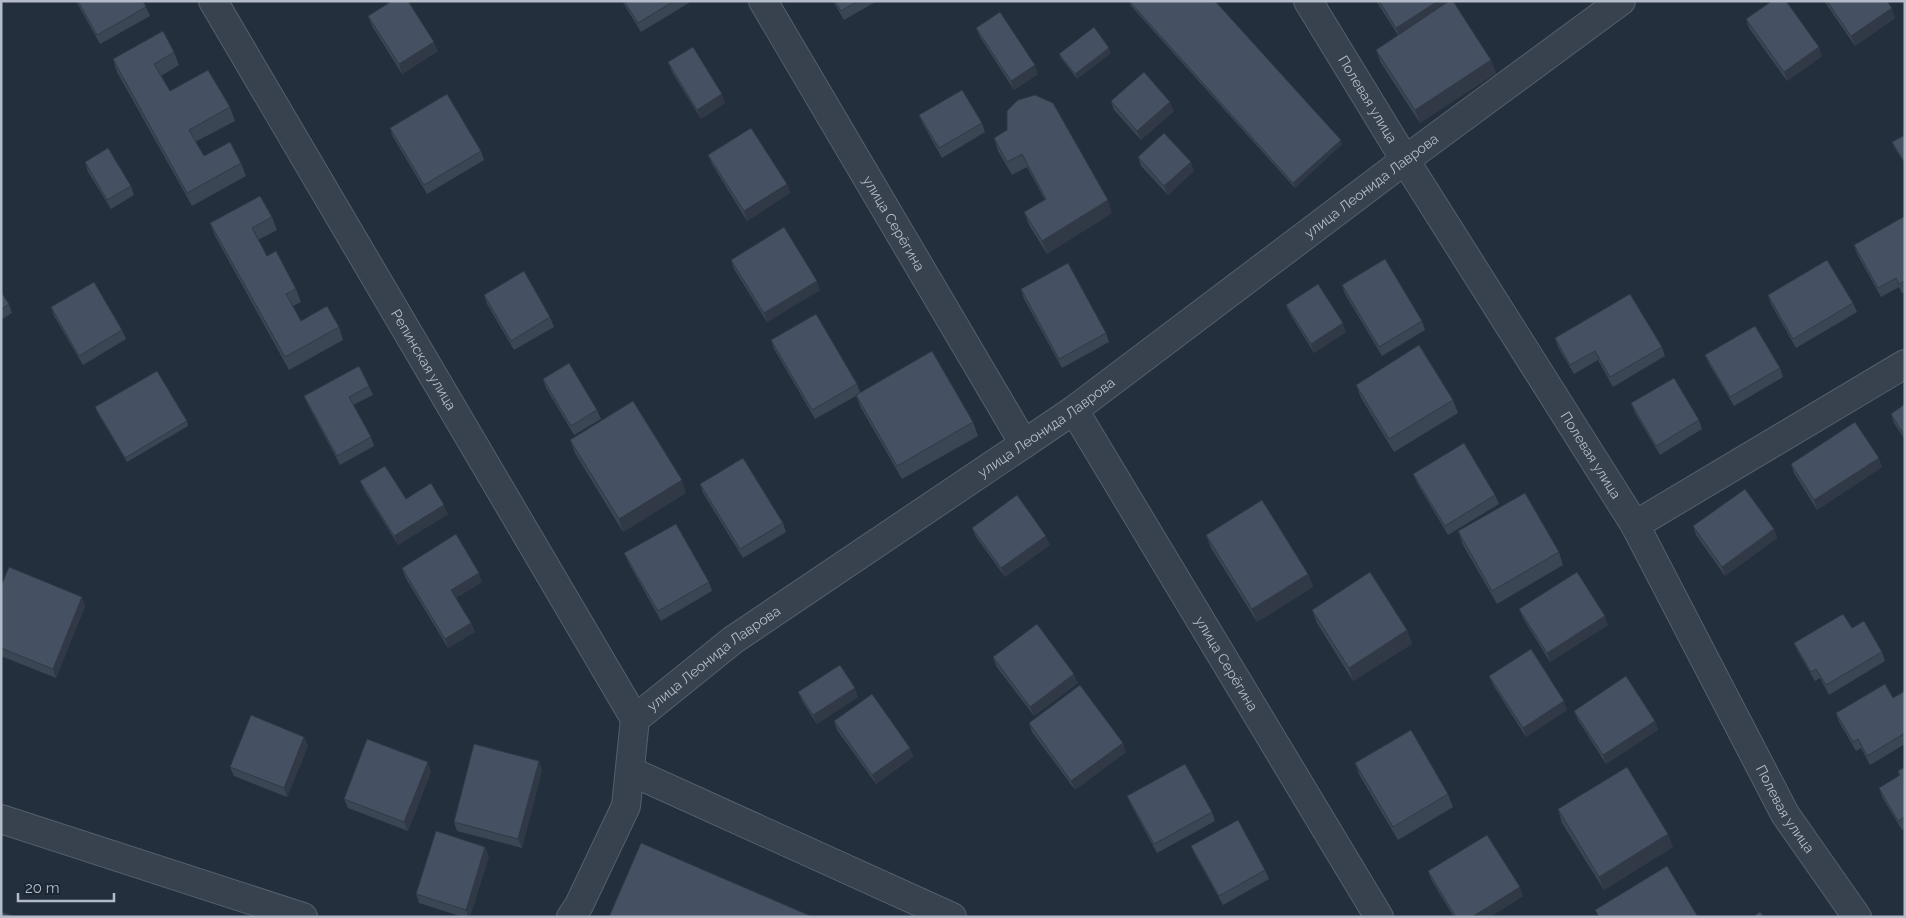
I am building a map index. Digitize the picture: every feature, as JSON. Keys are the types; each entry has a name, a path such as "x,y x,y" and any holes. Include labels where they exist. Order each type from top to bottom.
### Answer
{"street":[{"name":"Репинская улица","path":"213,1 636,719"},
{"name":"улица Серёгина","path":"764,1 1024,444"},
{"name":"Полевая улица","path":"1308,1 1404,160 1636,525 1785,814 1857,917"},
{"name":"улица Леонида Лаврова","path":"571,917 579,905 626,806 636,719 733,640 1074,410 1404,160 1621,1"},
{"path":"1636,525 1905,364"},
{"name":"улица Серёгина","path":"1074,410 1378,917"},
{"path":"630,772 952,917"},
{"path":"1,819 303,917"}],"building":[{"path":"78,1 143,1 146,7 97,35"},
{"path":"392,1 408,1 434,42 399,64 368,16"},
{"path":"624,1 674,1 638,23"},
{"path":"835,1 858,1 841,11"},
{"path":"1129,1 1215,1 1341,140 1293,183"},
{"path":"1379,1 1438,1 1396,28"},
{"path":"1449,1 1453,1 1491,60 1415,110 1376,50"},
{"path":"1772,1 1786,1 1819,47 1784,72 1746,19"},
{"path":"1827,1 1887,1 1892,8 1851,36"},
{"path":"1000,12 1035,65 1011,81 976,28"},
{"path":"1094,27 1109,48 1075,74 1059,54"},
{"path":"163,31 174,52 154,64 170,91 208,70 230,107 189,130 204,156 230,142 241,163 187,193 113,59"},
{"path":"693,47 722,94 697,110 668,62"},
{"path":"1144,72 1170,102 1137,131 1111,101"},
{"path":"962,90 982,123 939,148 919,115"},
{"path":"447,94 481,151 424,185 390,128"},
{"path":"1035,95 1053,103 1108,200 1042,241 1024,212 1046,199 1022,154 1007,162 994,138 1007,130 1007,111 1018,100"},
{"path":"751,128 787,184 744,211 708,155"},
{"path":"1164,133 1191,162 1164,186 1138,157"},
{"path":"1905,135 1905,163 1892,142"},
{"path":"108,148 131,186 107,200 85,162"},
{"path":"260,196 272,217 252,228 267,256 276,251 296,289 286,294 301,321 327,306 339,327 285,357 210,223"},
{"path":"1905,216 1905,281 1899,284 1896,278 1878,288 1854,245"},
{"path":"784,227 817,281 764,313 731,260"},
{"path":"1385,259 1422,321 1379,347 1342,285"},
{"path":"1827,260 1853,303 1793,339 1768,295"},
{"path":"1068,263 1106,333 1059,359 1021,289"},
{"path":"524,271 550,317 511,341 484,295"},
{"path":"94,282 122,330 79,356 51,307"},
{"path":"1318,284 1343,323 1311,344 1286,305"},
{"path":"1,292 9,304 1,309"},
{"path":"1630,294 1662,347 1610,377 1595,351 1570,365 1555,338"},
{"path":"816,314 857,384 812,410 771,340"},
{"path":"1755,326 1780,368 1730,397 1705,355"},
{"path":"1419,345 1453,400 1389,439 1356,385"},
{"path":"932,351 973,422 897,466 856,395"},
{"path":"569,363 597,410 571,426 543,379"},
{"path":"359,366 369,386 349,397 371,437 337,456 304,396"},
{"path":"157,371 187,421 125,458 95,407"},
{"path":"1674,378 1699,420 1656,446 1631,403"},
{"path":"633,401 682,480 619,519 570,440"},
{"path":"1905,404 1905,436 1891,414"},
{"path":"1855,422 1879,458 1814,500 1791,464"},
{"path":"1464,443 1495,495 1445,526 1413,474"},
{"path":"743,458 783,523 740,549 700,484"},
{"path":"385,466 406,499 431,483 444,505 394,536 360,481"},
{"path":"1745,489 1774,529 1722,567 1693,526"},
{"path":"1525,493 1559,552 1492,591 1458,531"},
{"path":"1017,495 1046,536 1001,568 972,528"},
{"path":"1262,500 1308,574 1252,609 1206,535"},
{"path":"676,524 709,582 658,611 624,553"},
{"path":"456,534 479,573 451,590 471,623 445,639 402,568"},
{"path":"9,567 82,597 53,669 1,648 1,586"},
{"path":"1370,572 1407,630 1349,668 1312,610"},
{"path":"1577,572 1605,616 1547,653 1519,609"},
{"path":"1843,614 1852,628 1864,621 1882,652 1826,685 1816,669 1811,672 1794,643"},
{"path":"1037,624 1074,674 1030,707 993,657"},
{"path":"1531,649 1564,701 1523,728 1489,676"},
{"path":"840,665 855,688 813,715 798,692"},
{"path":"1626,676 1655,721 1603,755 1574,711"},
{"path":"1885,684 1893,698 1905,691 1905,733 1867,756 1858,739 1853,742 1836,713"},
{"path":"1080,685 1123,743 1071,781 1029,723"},
{"path":"872,694 910,748 872,775 834,721"},
{"path":"251,715 304,737 284,788 230,767"},
{"path":"1411,730 1448,794 1393,827 1355,763"},
{"path":"367,739 428,762 404,822 344,799"},
{"path":"474,744 539,761 518,839 454,822"},
{"path":"1185,764 1212,812 1154,844 1127,796"},
{"path":"1627,767 1668,834 1599,877 1558,809"},
{"path":"1905,767 1905,817 1898,821 1879,788 1900,775 1898,771"},
{"path":"1238,820 1265,870 1219,896 1191,846"},
{"path":"436,831 485,847 466,910 416,894"},
{"path":"1487,835 1520,887 1472,917 1456,917 1428,871"},
{"path":"641,843 813,917 609,917"},
{"path":"1667,866 1698,917 1599,917 1595,910"},
{"path":"1,912 16,917 1,917"},
{"path":"1760,912 1764,917 1753,917"}]}
